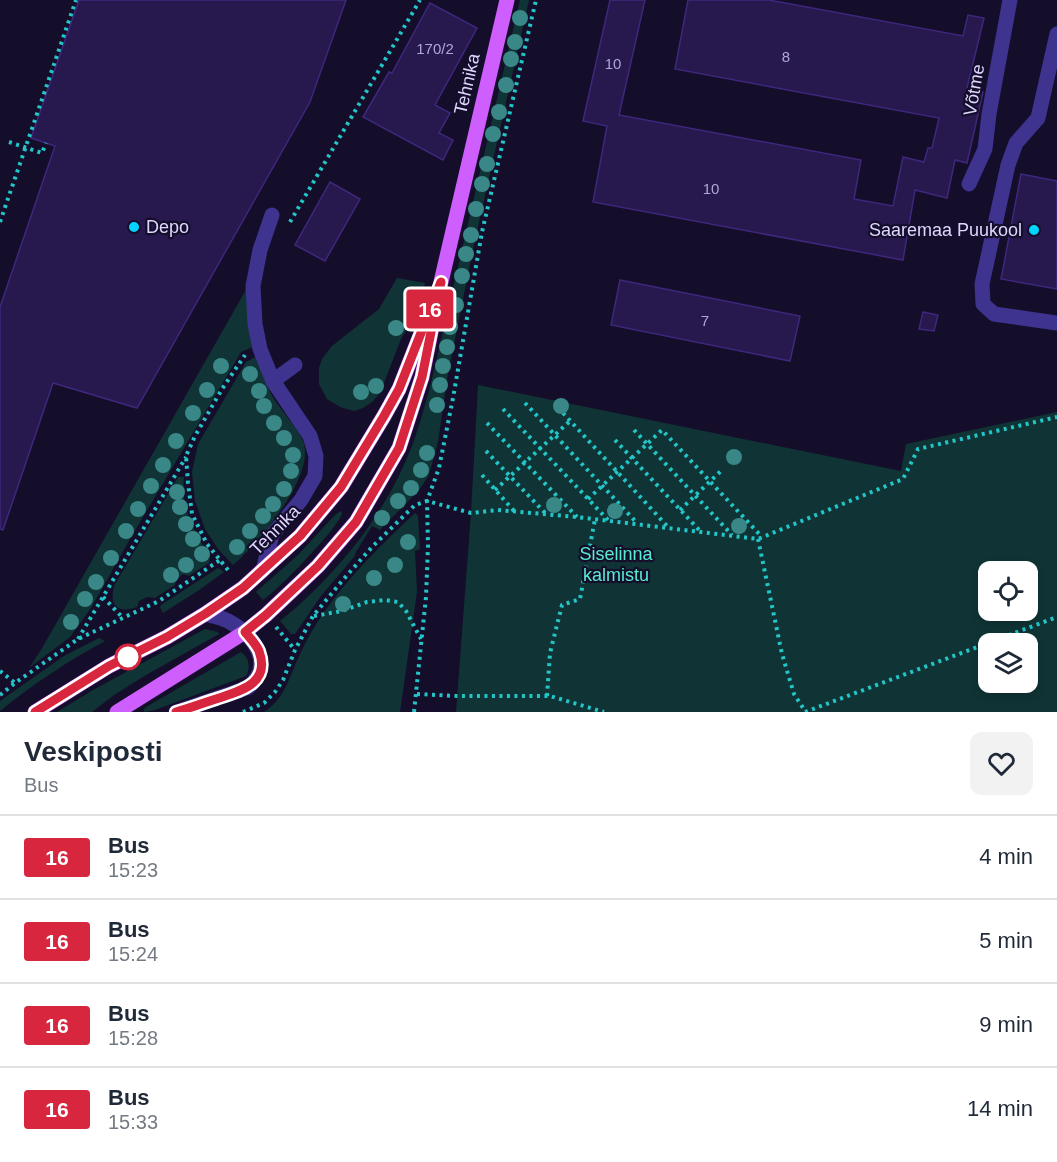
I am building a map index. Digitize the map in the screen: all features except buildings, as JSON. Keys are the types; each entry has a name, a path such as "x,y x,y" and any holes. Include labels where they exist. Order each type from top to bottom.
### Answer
{"main road":[{"name":"Tehnika","path":"117,712 245,632 266,615 318,566 356,522 399,448 422,377 441,282 507,0"},
{"name":"Tehnika","path":"35,712 101,671 167,637 205,614 243,588 300,536 341,487 399,389 441,282"}],"lane":[{"name":"Võtme","path":"969,184 985,149 989,114 1010,0"},
{"path":"1057,34 1038,118 1016,143 1008,165 982,284 983,304 994,314 1057,323"},
{"path":"263,570 272,535 301,500 315,476 316,456 310,436 273,381 260,349 255,324 252,286 260,250 272,214"},
{"path":"273,381 295,365"},
{"path":"176,712 240,691 253,684 259,673 261,665 258,649 245,632 228,621 205,614"}],"path":[{"path":"0,222 76,0"},
{"path":"290,222 420,0"},
{"path":"414,712 426,597 427,501 440,468 482,232 536,0"},
{"path":"9,142 42,153 46,143"},
{"path":"78,639 186,456 222,389 244,355 254,351"},
{"path":"525,403 638,524"},
{"path":"503,409 609,520"},
{"path":"563,413 669,528"},
{"path":"243,712 254,710 275,692 313,616 372,547 415,505 427,501 471,513 498,510 546,514 760,538 903,479 918,449 1057,417"},
{"path":"495,490 570,422"},
{"path":"487,423 577,517"},
{"path":"634,430 732,536"},
{"path":"588,499 662,430 760,538 782,654 794,694 805,712 1057,617"},
{"path":"615,440 701,532"},
{"path":"486,451 546,514"},
{"path":"186,456 192,514 207,544 228,570"},
{"path":"681,510 723,469"},
{"path":"482,475 515,512"},
{"path":"547,696 550,653 562,605 580,599 595,519"},
{"path":"0,695 78,639 159,601 219,560"},
{"path":"103,597 123,618"},
{"path":"313,616 342,611 367,602 385,600 398,602 406,611 421,639"},
{"path":"276,626 295,650"},
{"path":"0,671 15,683"},
{"path":"417,694 547,696 604,712"}],"green space":[{"path":"520,0 529,0 473,249 447,379 438,442 429,475 419,490 380,530 372,526 354,557 321,596 295,634 291,634 280,621 316,589 366,531 392,489 412,447 431,383"},
{"path":"397,278 425,283 418,310 401,339 380,393 363,408 354,411 340,407 327,399 319,384 319,368 322,359 332,346 379,309"},
{"path":"247,288 253,347 241,352 91,608 70,637 29,668 41,650"},
{"path":"255,357 273,397 303,441 305,455 301,472 282,508 256,542 233,565 218,549 205,529 195,501 192,472 198,444 246,362"},
{"name":"Siselinna kalmistu","path":"478,385 901,471 906,444 1057,412 1057,712 456,712"},
{"path":"178,477 184,477 183,488 187,509 194,529 210,556 209,563 189,576 183,574 176,580 175,585 155,598 147,597 139,601 137,607 120,609 114,603 114,586"},
{"path":"341,511 340,518 324,539 291,575 263,600 256,592 298,555"},
{"path":"415,513 418,516 420,549 415,551 417,592 400,712 264,712 280,697 308,637 338,593 375,551"},
{"path":"218,568 224,572 163,613 161,605"},
{"path":"205,629 219,634 146,675 92,712 57,712 93,690"},
{"path":"99,638 105,641 51,673 0,711 0,701 64,656"},
{"path":"241,652 248,663 246,676 144,712 146,707"}],"bus line":[{"name":"16","path":"35,712 109,666 167,637 205,614 243,588 300,536 341,487 399,389 441,282 422,377 399,448 356,522 318,566 245,632 258,649 260,657 259,673 253,684 240,691 176,712"}],"place":[{"name":"Depo","path":"134,227"},
{"name":"Saaremaa Puukool","path":"1034,230"}]}
